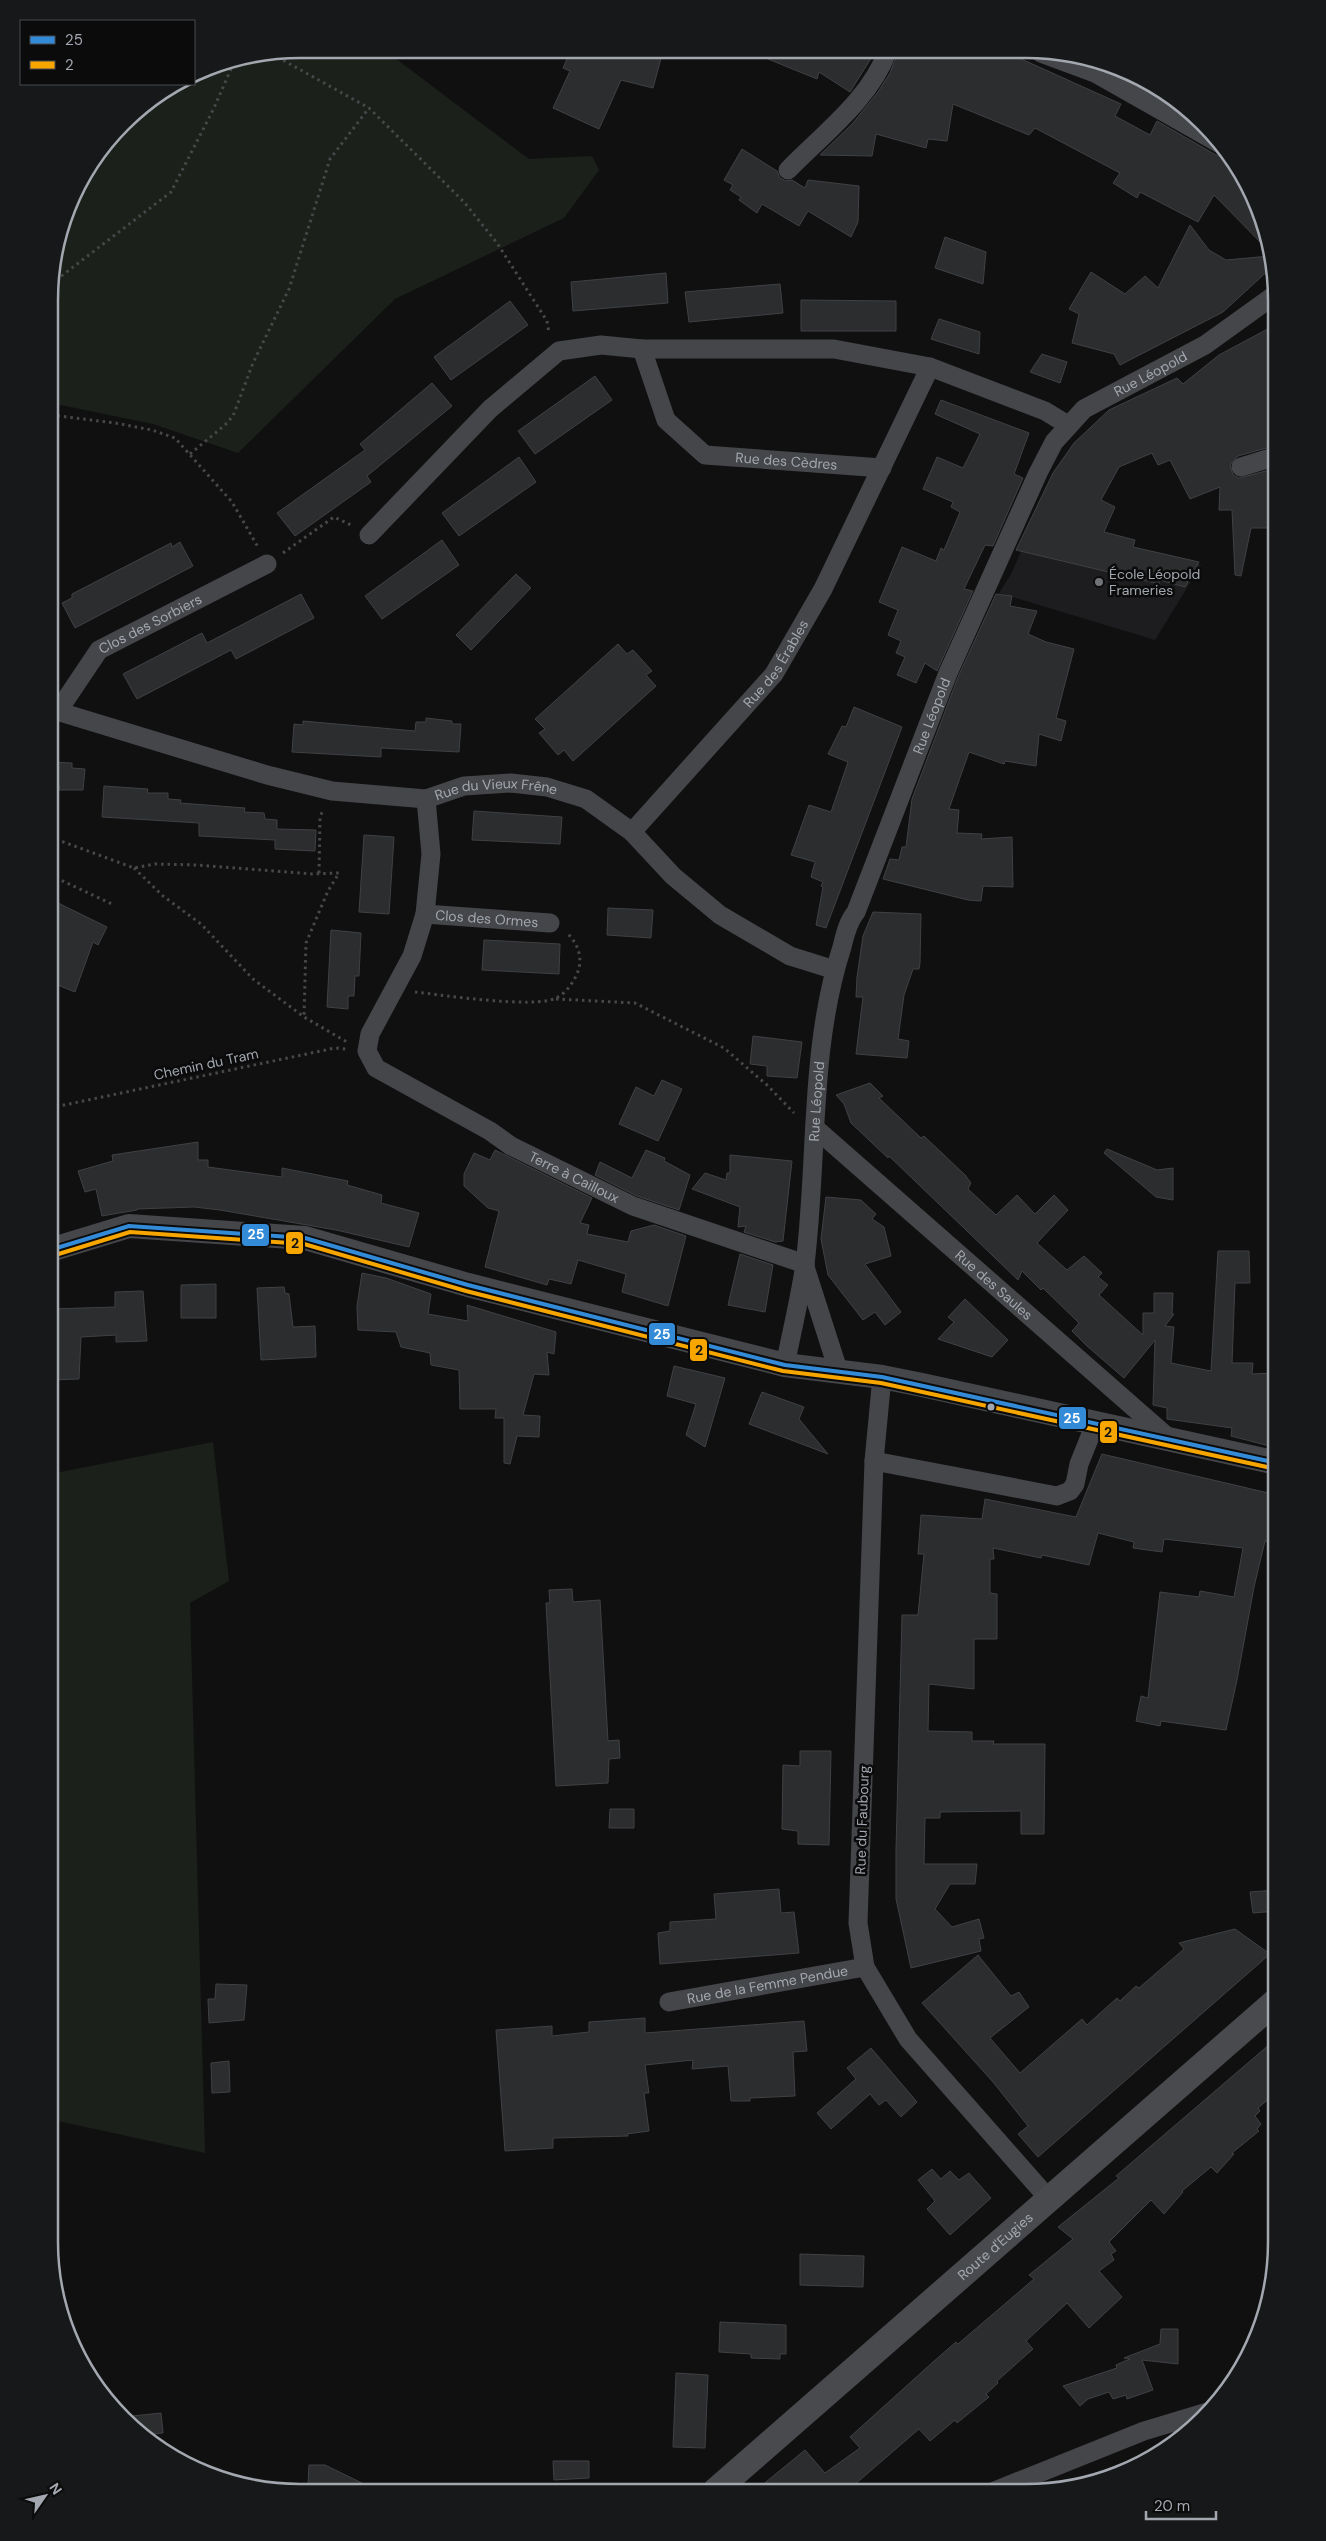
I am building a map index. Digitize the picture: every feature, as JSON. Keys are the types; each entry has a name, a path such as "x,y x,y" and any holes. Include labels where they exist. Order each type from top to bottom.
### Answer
{"main road":[{"name":"Route d'Eugies","path":"723,2484 1268,2008"}],"street":[{"path":"788,170 867,89 881,68 885,58"},
{"path":"1097,68 1202,133"},
{"name":"Rue Léopold","path":"785,1365 805,1264 824,1033 835,970 851,918 856,912 948,673 1046,456 1054,442 1068,425 1095,402 1205,345 1268,300"},
{"path":"369,535 490,409 559,351 601,345 642,349 834,349 930,367 1045,411 1068,425"},
{"name":"Rue des Cèdres","path":"642,349 666,420 705,455 882,468"},
{"path":"882,468 930,367"},
{"path":"1241,467 1268,459"},
{"name":"Rue des Érables","path":"632,832 774,674 823,589 882,468"},
{"name":"Clos des Sorbiers","path":"58,705 99,650 267,564"},
{"name":"Rue du Vieux Frêne","path":"58,711 267,775 332,791 426,799 464,786 511,783 547,788 586,799 632,832 672,876 720,915 790,956 835,970"},
{"name":"Clos des Ormes","path":"367,1051 370,1034 416,946 425,914 431,854 426,799"},
{"name":"Clos des Ormes","path":"425,914 550,923"},
{"name":"Terre à Cailloux","path":"367,1051 371,1062 382,1072 490,1131 511,1146 633,1206 805,1264"},
{"name":"Rue des Saules","path":"815,1128 1173,1442"},
{"name":"Rue des Saules","path":"58,1248 129,1226 305,1238 468,1285 785,1365 882,1377 1173,1442 1268,1461"},
{"name":"Rue Léopold","path":"805,1264 838,1373"},
{"name":"Rue du Faubourg","path":"882,1377 874,1461 858,1923 865,1967 908,2039 1049,2198"},
{"path":"874,1461 1057,1496 1070,1491 1075,1484 1079,1464 1095,1424"},
{"name":"Rue de la Femme Pendue","path":"669,2002 865,1967"},
{"path":"1012,2484 1144,2431 1195,2415"}],"path":[{"path":"280,58 369,108 464,202 497,243 547,320 553,356"},
{"path":"59,278 171,192 214,108 232,67"},
{"path":"190,454 233,416 253,363 289,289 330,159 369,108"},
{"path":"58,416 115,423 152,430 175,438 232,502 267,564 334,517 369,535"},
{"path":"319,873 320,817 332,791"},
{"path":"58,840 134,868 164,896 202,924 253,979 304,1017 335,1036 367,1051"},
{"path":"134,868 155,864 339,873 328,891 306,943 304,1017"},
{"path":"58,879 114,905"},
{"path":"550,923 575,941 580,961 577,975 568,988 556,999"},
{"path":"394,990 477,999 530,1002 556,999 635,1003 724,1048 767,1085 805,1124 815,1128"},
{"name":"Chemin du Tram","path":"58,1106 335,1048 367,1051"}],"shaded area":[{"path":"284,58 395,58 529,159 592,156 599,170 564,218 395,299 238,453 153,424 58,404 58,284 62,252 70,222 82,193 98,165 128,128 165,98 188,85 195,85 195,81 207,76 252,62"},
{"name":"École Léopold Frameries","path":"1032,527 1201,565 1155,640 999,593 1011,574"},
{"path":"213,1442 229,1581 190,1603 205,2153 58,2121 58,1472"}],"building":[{"path":"567,58 661,58 653,88 621,80 599,129 553,108 570,71 563,68"},
{"path":"766,58 871,58 850,92 819,72 817,79"},
{"path":"896,58 1019,58 1121,104 1115,116 1150,135 1157,121 1216,155 1220,155 1244,193 1256,222 1262,244 1214,195 1198,222 1140,192 1137,198 1113,183 1120,173 1035,128 1029,135 953,104 947,141 928,139 926,148 876,134 872,156 820,155 853,123 878,92 890,73"},
{"path":"742,149 777,171 780,178 786,181 792,180 805,188 808,180 859,186 858,222 851,237 808,211 799,226 762,204 757,213 739,200 741,197 730,190 733,185 724,180"},
{"path":"1190,225 1209,250 1226,260 1265,256 1267,272 1223,312 1120,365 1114,354 1072,343 1079,314 1069,309 1091,272 1125,294 1145,276 1158,288"},
{"path":"945,237 986,252 983,284 935,268"},
{"path":"666,273 668,303 573,311 571,282"},
{"path":"780,284 783,313 689,322 685,292"},
{"path":"801,300 896,301 896,331 801,331"},
{"path":"510,301 528,325 451,380 434,357"},
{"path":"939,319 980,332 979,354 931,339"},
{"path":"1268,329 1268,448 1238,456 1230,465 1233,475 1239,478 1268,470 1268,528 1251,528 1241,576 1235,575 1232,510 1219,510 1220,487 1190,499 1170,460 1158,465 1152,453 1119,467 1101,500 1115,507 1104,532 1135,540 1133,547 1199,562 1185,587 1160,580 1159,584 1016,550 1053,473 1074,443 1109,410 1177,378 1183,384 1219,355"},
{"path":"1042,354 1067,362 1060,383 1030,372"},
{"path":"595,376 612,400 535,454 518,431"},
{"path":"432,383 452,406 367,476 371,482 295,536 277,513 365,450 360,444"},
{"path":"941,400 1029,433 1014,474 1023,478 993,546 985,545 964,589 973,591 937,671 925,663 916,683 897,675 905,657 896,653 901,641 888,635 898,610 879,602 902,547 936,561 941,548 944,550 960,512 951,507 953,502 923,489 937,457 963,468 980,434 935,414"},
{"path":"519,457 536,482 459,536 442,513"},
{"path":"442,540 459,565 382,619 365,596"},
{"path":"180,542 193,566 75,628 62,603 72,598 72,594 171,543 172,547"},
{"path":"516,574 531,588 471,650 456,635"},
{"path":"301,594 314,618 236,659 231,650 137,699 123,674 202,633 207,643"},
{"path":"996,594 1012,596 1010,606 1037,611 1028,634 1046,642 1074,649 1056,718 1066,721 1061,741 1039,734 1036,766 1005,761 1004,764 969,752 949,809 959,810 957,833 982,834 981,839 1012,837 1013,887 983,886 981,901 968,900 883,879 890,859 899,860 902,847 906,847 912,799 958,677"},
{"path":"618,644 627,654 633,650 643,661 652,671 646,675 656,686 573,761 564,750 558,755 539,733 545,729 535,719"},
{"path":"854,707 902,727 826,928 816,925 823,882 811,877 815,862 791,855 809,805 831,812 848,762 828,754 842,726 846,727"},
{"path":"426,718 452,721 452,724 461,724 459,752 381,748 381,757 292,752 294,724 303,725 303,721 415,731 416,722 426,722"},
{"path":"58,762 72,763 72,768 85,769 83,790 59,790 60,786 58,786"},
{"path":"104,786 148,789 147,793 168,793 168,799 181,800 180,803 245,808 244,812 264,813 265,819 277,820 277,829 316,830 315,851 275,849 275,840 199,836 199,823 102,817"},
{"path":"474,811 562,817 560,844 472,840"},
{"path":"364,835 394,837 389,914 359,912"},
{"path":"58,903 107,927 98,945 93,942 75,992 58,985"},
{"path":"608,908 653,910 651,938 607,935"},
{"path":"873,912 921,914 919,969 913,969 904,995 898,1039 909,1041 907,1058 856,1054 863,997 856,997 857,977 863,936"},
{"path":"331,930 361,933 359,976 355,976 354,996 348,996 348,1009 327,1007"},
{"path":"484,940 560,944 559,974 482,970"},
{"path":"753,1036 802,1042 797,1078 767,1076 767,1066 750,1064"},
{"path":"662,1080 682,1089 658,1141 619,1124 636,1087 654,1096"},
{"path":"870,1083 883,1096 879,1098 921,1138 924,1136 965,1175 971,1183 968,1189 996,1215 1017,1195 1035,1214 1054,1195 1068,1210 1037,1243 1067,1270 1084,1256 1102,1273 1098,1277 1108,1285 1099,1295 1143,1335 1143,1313 1154,1313 1154,1293 1173,1293 1172,1314 1174,1314 1165,1326 1174,1327 1171,1363 1211,1371 1218,1251 1249,1251 1250,1283 1235,1283 1232,1363 1253,1363 1252,1374 1268,1373 1268,1446 1231,1436 1232,1428 1167,1419 1167,1408 1153,1405 1155,1340 1124,1378 1072,1331 1079,1323 1043,1288 1041,1290 1022,1271 1018,1280 889,1156 888,1158 851,1123 844,1104 836,1095"},
{"path":"198,1142 198,1160 208,1160 208,1167 282,1177 282,1168 348,1181 347,1185 382,1195 381,1203 419,1213 409,1247 336,1230 194,1207 137,1209 102,1216 96,1189 85,1192 78,1171 113,1161 112,1155"},
{"path":"1107,1149 1157,1170 1173,1168 1173,1200 1156,1197 1104,1153"},
{"path":"495,1150 592,1198 580,1223 589,1225 587,1234 628,1242 631,1231 654,1225 686,1236 668,1306 622,1292 626,1274 578,1260 571,1284 549,1279 547,1285 485,1267 499,1211 488,1208 464,1186 464,1174 474,1153 490,1160"},
{"path":"646,1150 665,1158 664,1161 690,1175 679,1210 637,1196 595,1175 600,1162 632,1178"},
{"path":"730,1155 792,1161 783,1241 775,1242 744,1232 746,1226 738,1227 740,1207 692,1189 705,1173 726,1180 727,1173 730,1173"},
{"path":"826,1197 861,1200 876,1214 872,1219 884,1227 891,1256 865,1264 901,1312 885,1325 875,1312 863,1320 828,1275 821,1239"},
{"path":"740,1254 773,1265 765,1312 728,1305"},
{"path":"362,1273 386,1278 431,1294 428,1314 468,1321 467,1305 556,1332 554,1354 547,1352 549,1375 534,1374 523,1415 540,1416 539,1437 517,1436 510,1464 504,1463 504,1418 495,1418 496,1409 460,1409 459,1370 431,1365 430,1353 401,1347 396,1332 358,1330 357,1306"},
{"path":"216,1284 216,1318 181,1318 181,1285"},
{"path":"284,1287 285,1293 289,1294 293,1327 315,1326 316,1357 261,1360 257,1288"},
{"path":"143,1291 147,1341 116,1342 116,1335 81,1337 79,1379 58,1380 58,1309 115,1307 115,1292"},
{"path":"965,1299 1008,1340 992,1357 938,1339 954,1322 948,1317"},
{"path":"674,1366 725,1378 705,1447 686,1435 696,1404 667,1396"},
{"path":"762,1392 804,1407 799,1419 828,1454 749,1424"},
{"path":"1102,1454 1268,1493 1268,1542 1265,1541 1254,1587 1226,1730 1161,1721 1160,1726 1136,1721 1141,1696 1148,1698 1160,1592 1199,1597 1200,1591 1234,1597 1243,1548 1164,1539 1162,1552 1133,1548 1134,1542 1098,1533 1089,1565 1042,1555 1041,1558 993,1548 994,1559 990,1559 990,1593 997,1594 997,1639 974,1639 974,1689 929,1684 928,1731 972,1732 972,1741 994,1741 993,1744 1045,1744 1044,1834 1021,1834 1021,1811 940,1812 940,1818 925,1818 924,1864 977,1864 975,1884 950,1884 935,1909 952,1927 979,1919 984,1938 979,1939 981,1951 911,1968 896,1899 896,1850 902,1615 918,1615 924,1554 918,1554 921,1515 982,1519 985,1499 1076,1517"},
{"path":"572,1589 573,1602 600,1600 608,1741 619,1740 620,1758 609,1759 608,1783 556,1786 546,1603 550,1603 549,1590"},
{"path":"800,1751 831,1751 829,1845 798,1844 798,1831 782,1829 783,1765 800,1766"},
{"path":"610,1809 634,1809 634,1828 609,1828"},
{"path":"779,1889 781,1913 794,1912 799,1953 660,1964 658,1933 670,1931 670,1922 716,1919 714,1894"},
{"path":"1268,1891 1268,1912 1253,1913 1250,1892"},
{"path":"1235,1929 1268,1953 1268,1956 1038,2157 1018,2134 1028,2126 993,2082 922,2003 978,1955 1011,1996 1019,1992 1029,2007 990,2038 1020,2073 1082,2019 1087,2025 1117,1998 1120,2001 1136,1986 1139,1988 1184,1949 1179,1943"},
{"path":"216,1984 247,1985 244,2020 209,2023 208,1999 215,1999"},
{"path":"645,2018 645,2033 804,2021 807,2051 793,2052 795,2096 750,2098 750,2101 731,2101 728,2066 692,2069 693,2060 645,2065 649,2093 644,2093 649,2131 627,2134 628,2136 553,2138 553,2148 505,2151 496,2030 552,2026 552,2036 589,2032 589,2022"},
{"path":"1268,2046 1268,2100 1258,2108 1260,2111 1255,2116 1261,2124 1257,2129 1259,2131 1232,2153 1234,2154 1217,2173 1211,2167 1182,2191 1164,2214 1151,2200 1109,2242 1116,2251 1111,2254 1114,2260 1099,2271 1122,2297 1089,2328 1067,2303 1026,2341 1033,2349 997,2381 998,2383 986,2394 989,2397 957,2423 955,2420 930,2441 919,2429 855,2484 764,2484 805,2450 825,2473 860,2448 850,2437 956,2342 958,2344 1034,2279 1029,2275 1073,2239 1058,2227 1119,2178 1116,2176"},
{"path":"871,2048 917,2102 901,2117 886,2100 879,2105 870,2094 831,2129 817,2113 856,2079 847,2068"},
{"path":"229,2061 230,2092 212,2093 211,2063"},
{"path":"932,2169 941,2179 950,2171 959,2180 969,2173 991,2198 950,2235 927,2209 935,2201 918,2180"},
{"path":"800,2254 864,2256 863,2287 800,2285"},
{"path":"720,2322 786,2325 786,2354 780,2354 780,2359 751,2358 751,2354 719,2352"},
{"path":"1161,2329 1178,2329 1178,2364 1142,2360 1153,2390 1127,2399 1126,2395 1113,2399 1109,2392 1088,2399 1080,2406 1063,2386 1117,2368 1116,2365 1130,2359 1124,2358 1160,2344"},
{"path":"676,2373 708,2375 705,2448 673,2447"},
{"path":"161,2413 163,2433 153,2434 132,2416"},
{"path":"553,2461 589,2461 589,2478 554,2480"},
{"path":"309,2465 325,2465 364,2484 308,2484"}],"transit line":[{"name":"25","path":"58,1248 129,1226 305,1238 468,1285 785,1365 882,1377 1268,1461"},
{"name":"2","path":"58,1254 130,1232 304,1244 466,1291 783,1371 881,1383 1268,1467"}],"place":[{"name":"École Léopold Frameries","path":"1099,582"}]}
